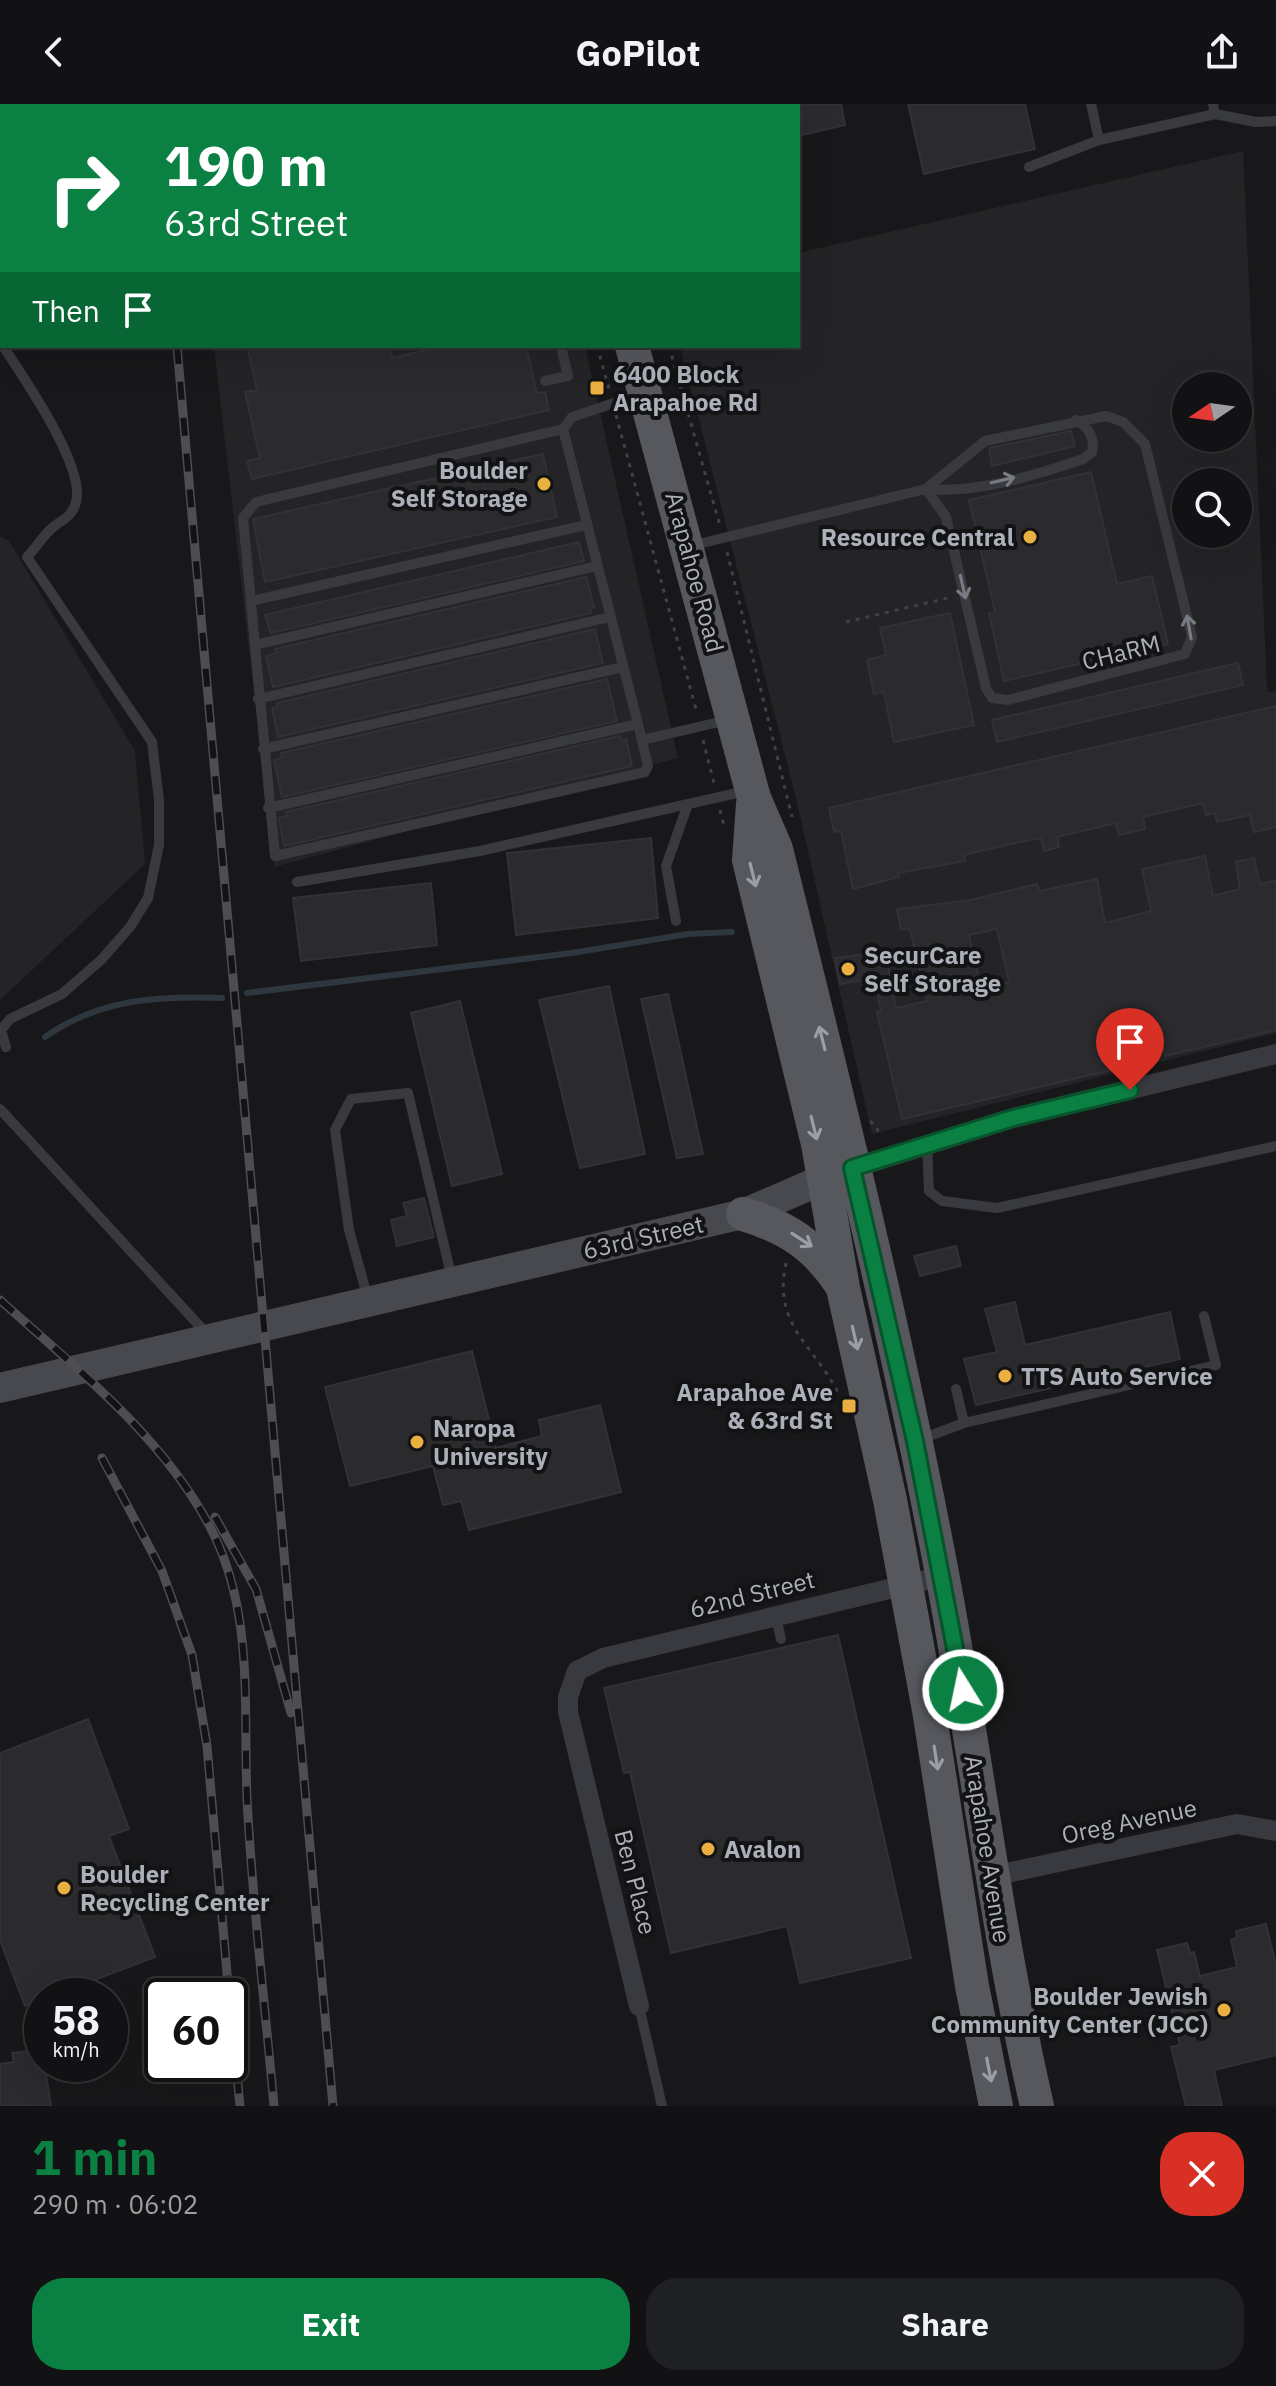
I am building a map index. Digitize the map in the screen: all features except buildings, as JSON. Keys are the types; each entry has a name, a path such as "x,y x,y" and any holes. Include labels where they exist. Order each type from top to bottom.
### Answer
{"main road":[{"name":"Arapahoe Road","path":"633,348 753,794 749,860 838,1174"},
{"name":"Arapahoe Avenue","path":"838,1174 843,1288 907,1584 972,1986 996,2106"},
{"name":"Arapahoe Avenue","path":"838,1174 915,1441 943,1576 1011,1990 1037,2106"},
{"path":"743,1214 770,1222 814,1248 843,1288"}],"street":[{"name":"63rd Street","path":"0,1388 743,1214 838,1174 1013,1118 1276,1054"},
{"name":"62nd Street","path":"577,1671 603,1658 775,1614 943,1576"},
{"name":"Ben Place","path":"577,1671 568,1697 568,1712 639,2006"},
{"name":"Oreg Avenue","path":"992,1876 1237,1824 1276,1831"}],"lane":[{"path":"1091,104 1099,140"},
{"path":"1029,167 1099,140 1214,109 1256,122 1276,121"},
{"path":"5,348 41,405 78,485 76,503 67,519 52,528 27,557 152,742 159,800 154,879 148,898 130,927 101,960 62,994 10,1019 1,1030 6,1047"},
{"path":"545,381 568,376 561,348"},
{"path":"563,429 642,740 648,766 645,772 275,856 268,808 243,518 256,502 563,429 572,417 645,392"},
{"name":"CHaRM","path":"926,489 946,517 986,688 999,701 1185,654 1192,637 1145,444 1123,422 1106,416 1076,420"},
{"path":"688,546 926,489 946,491 968,488 1083,459 1092,452 1091,433 1076,420 985,441 926,489"},
{"path":"251,601 586,525"},
{"path":"255,645 597,566"},
{"path":"258,699 610,617"},
{"path":"263,749 623,667"},
{"path":"642,740 734,719"},
{"path":"268,808 638,724"},
{"path":"297,882 480,851 688,804 753,794"},
{"path":"676,921 666,866 688,804"},
{"path":"369,1301 349,1230 335,1130 351,1099 408,1093 452,1282"},
{"path":"0,1109 211,1339"},
{"path":"927,1144 929,1191 942,1201 997,1208 1276,1146"},
{"path":"915,1441 964,1423 1216,1365 1204,1316"},
{"path":"956,1389 964,1423"},
{"path":"775,1614 781,1639"},
{"name":"Ben Place","path":"639,2006 662,2106"}],"path":[{"path":"846,622 965,594"}],"shaded area":[{"path":"1243,151 1267,687 1268,692 1276,691 1276,1033 872,1134 796,798 681,348 800,348 800,253"},
{"name":"Boulder Self Storage","path":"214,348 585,348 678,758 274,867"},
{"path":"0,536 9,541 135,751 145,864 0,1000"}],"waterway":[{"path":"247,993 572,953 688,934 732,932"},
{"path":"45,1037 86,1015 129,1002 222,998"}],"railway":[{"path":"177,348 333,2106"},
{"path":"0,1300 142,1432 189,1492 224,1558 234,1591 244,1659 249,1837 274,2106"},
{"path":"102,1458 162,1571 192,1655 207,1746 227,1978"},
{"path":"215,1517 256,1589 291,1713"},
{"path":"238,2082 240,2106"}],"place":[{"name":"6400 Block Arapahoe Rd","path":"597,388"},
{"name":"Boulder Self Storage","path":"544,484"},
{"name":"Resource Central","path":"1030,537"},
{"name":"SecurCare Self Storage","path":"848,969"},
{"name":"TTS Auto Service","path":"1005,1376"},
{"name":"Arapahoe Ave & 63rd St","path":"849,1406"},
{"name":"Naropa University","path":"417,1442"},
{"name":"Avalon","path":"708,1849"},
{"name":"Boulder Recycling Center","path":"64,1888"},
{"name":"Boulder Jewish Community Center (JCC)","path":"1224,2010"}],"route":[{"path":"963,1690 915,1441 852,1168 1013,1118 1130,1090"}]}
